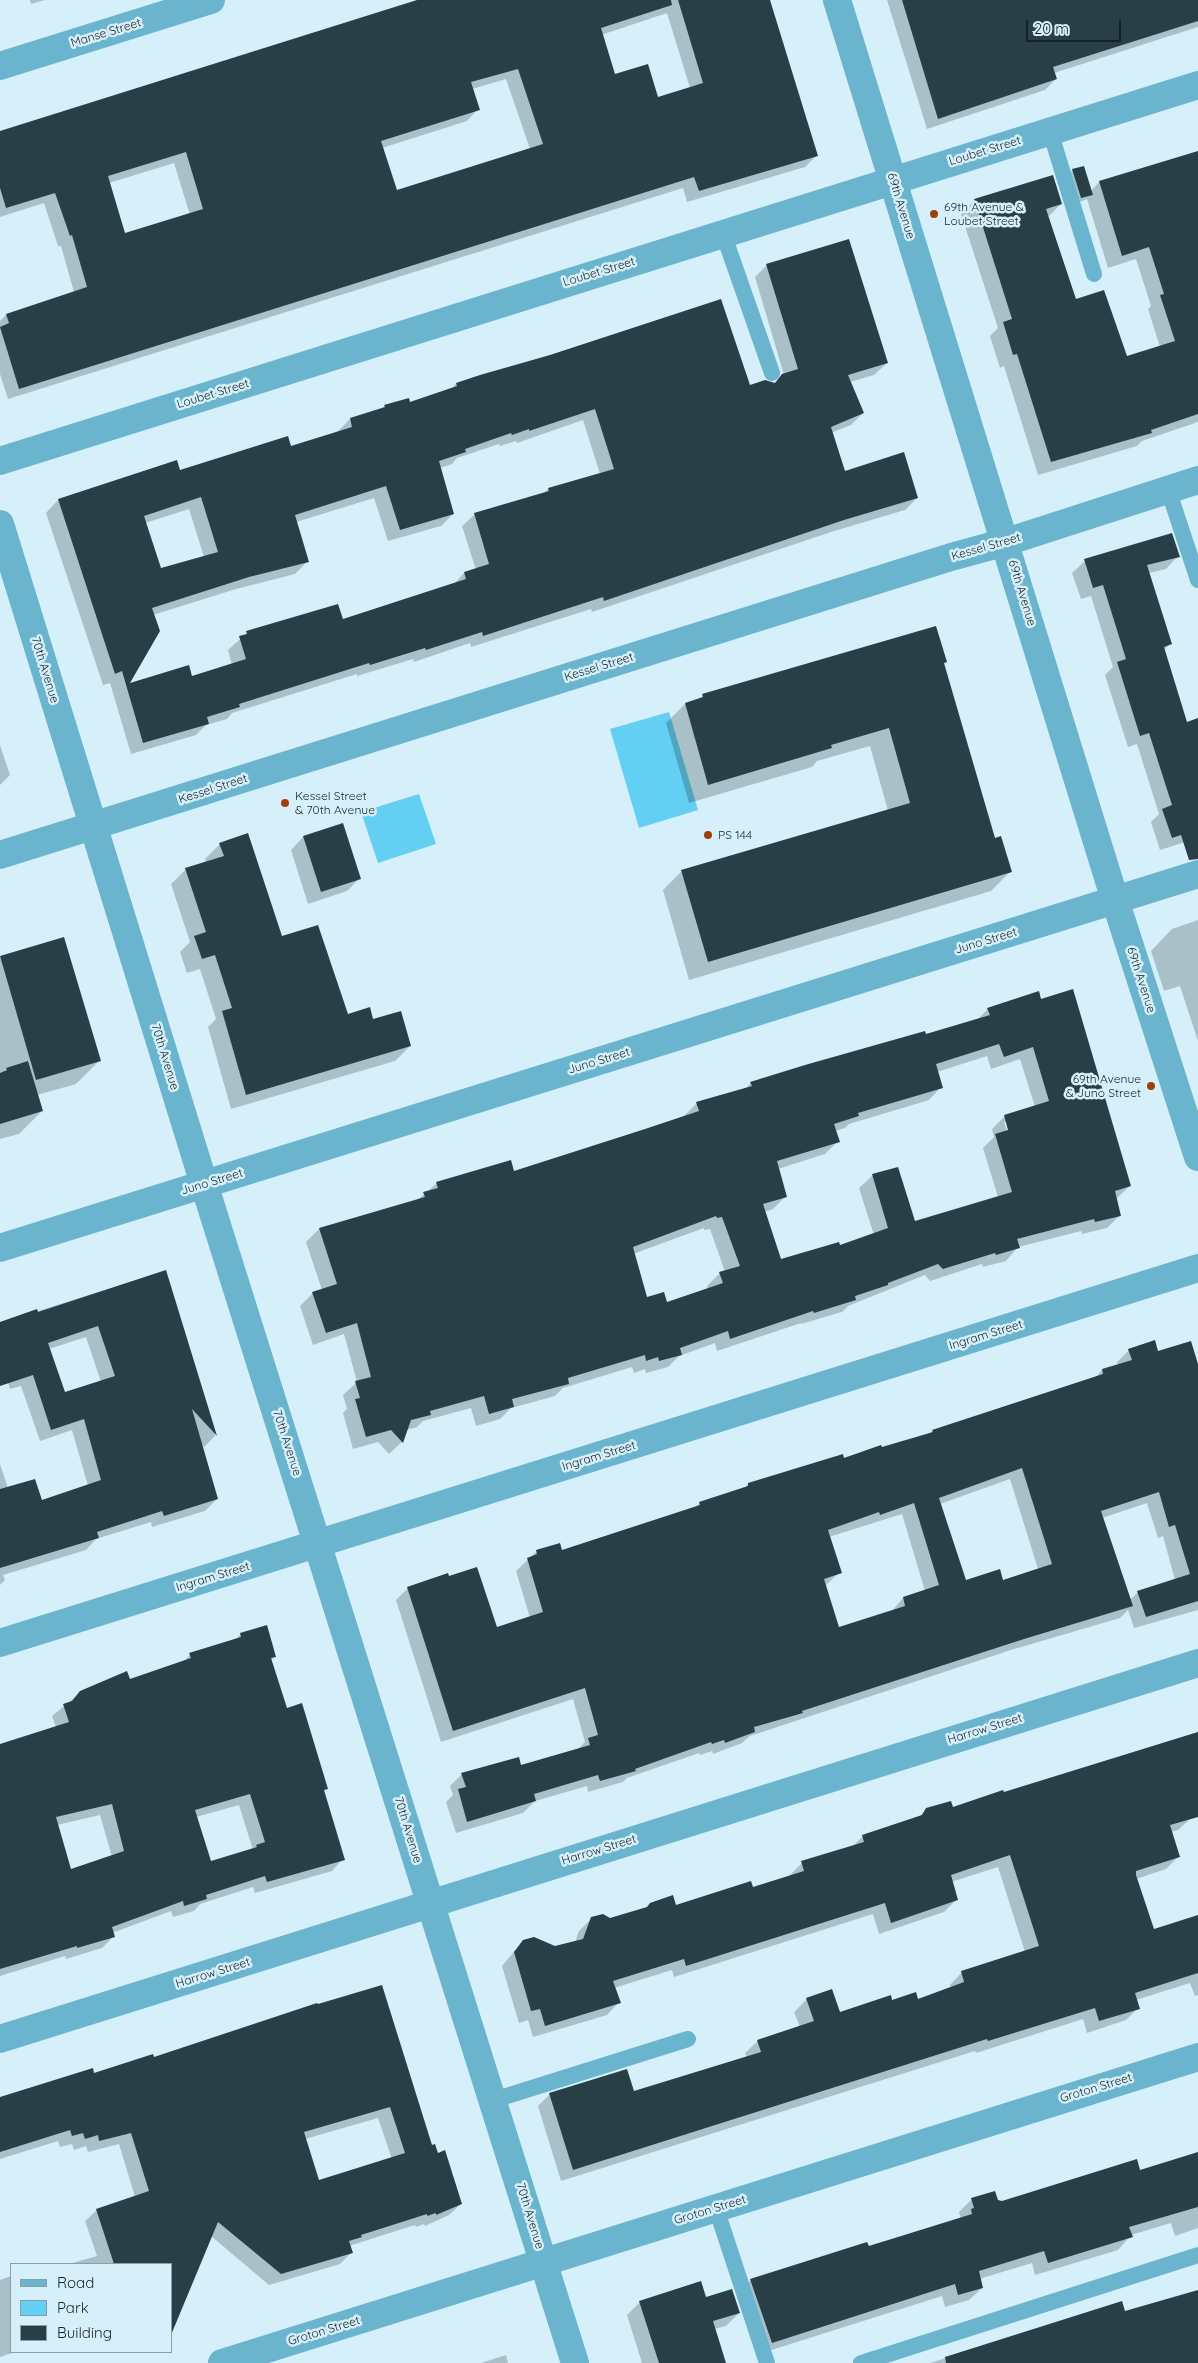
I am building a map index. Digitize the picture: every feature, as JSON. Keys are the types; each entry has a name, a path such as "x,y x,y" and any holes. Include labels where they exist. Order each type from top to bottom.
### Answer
{"street":[{"name":"Manse Street","path":"0,66 211,0"},
{"name":"69th Avenue","path":"837,0 1006,542 1115,900 1198,1157"},
{"name":"Loubet Street","path":"0,460 1198,85"},
{"name":"Kessel Street","path":"0,855 951,557 1006,542 1198,480"},
{"name":"70th Avenue","path":"0,524 204,1184 494,2100 575,2363"},
{"name":"Juno Street","path":"0,1248 1198,874"},
{"name":"Ingram Street","path":"0,1643 1198,1268"},
{"name":"Harrow Street","path":"0,2039 431,1902 1198,1663"},
{"name":"Groton Street","path":"222,2363 1198,2056"}],"lane":[{"path":"1050,131 1094,274"},
{"path":"724,233 772,373"},
{"path":"1168,489 1198,580"},
{"path":"494,2100 688,2039"},
{"path":"716,2208 767,2363"},
{"path":"860,2363 1198,2255"}],"green space":[{"path":"669,712 698,810 639,828 610,729"},
{"path":"419,794 436,844 378,863 361,812"}],"building":[{"path":"417,0 671,0 672,5 601,28 615,74 648,64 658,97 703,83 678,0 770,0 818,156 699,191 694,177 19,389 0,327 9,323 6,314 87,287 72,235 70,236 55,193 6,208 0,188 0,131","holes":["518,69 543,144 397,190 381,141 480,110 471,82","186,152 203,209 125,233 108,176"]},
{"path":"902,0 1198,0 1198,21 1053,67 1057,79 938,119"},
{"path":"1198,151 1198,414 1151,430 1152,433 1051,462 1017,354 1013,355 1003,322 1012,319 974,199 1053,175 1062,204 1046,209 1076,299 1104,290 1127,356 1175,341 1160,295 1164,294 1149,247 1122,256 1099,181"},
{"path":"1084,166 1093,195 1081,198 1072,169"},
{"path":"849,239 888,363 848,375 864,413 831,427 845,471 904,452 918,498 844,520 604,601 603,597 483,636 482,632 426,650 425,648 370,665 369,663 239,704 240,707 207,717 209,724 143,743 122,671 115,674 58,499 177,460 180,470 288,436 291,446 352,427 350,418 385,407 384,405 409,398 410,402 457,386 456,383 480,375 550,355 721,299 750,385 765,380 775,383 782,374 798,369 766,264","holes":["595,409 614,469 548,488 549,491 474,513 489,564 464,572 466,579 343,619 338,604 246,631 247,634 239,636 246,659 192,676 189,665 130,683 160,631 152,608 249,577 309,562 295,515 386,486 400,530 454,514 439,461 466,452 465,449 511,433 512,435 529,429 529,431","201,497 218,552 161,568 144,516"]},
{"path":"1172,533 1180,557 1147,565 1172,644 1164,647 1187,722 1198,718 1198,859 1189,860 1181,835 1172,838 1162,809 1172,805 1149,733 1140,736 1117,662 1126,659 1103,585 1093,588 1084,559"},
{"path":"936,626 947,662 944,663 995,838 1001,836 1012,872 708,962 681,870 910,803 889,728 831,745 832,748 708,785 685,703 703,697 702,694"},
{"path":"343,823 361,879 321,892 303,836"},
{"path":"248,833 282,936 318,925 348,1014 370,1007 373,1019 401,1011 411,1046 246,1095 222,1011 232,1008 215,955 202,959 194,936 206,932 185,868 224,856 219,843"},
{"path":"64,937 101,1061 36,1080 0,956"},
{"path":"1073,989 1131,1186 1115,1191 1121,1216 1095,1222 1094,1219 1017,1239 1020,1248 996,1255 995,1253 943,1269 938,1264 888,1283 888,1285 855,1296 856,1300 814,1313 813,1311 730,1339 728,1331 680,1348 682,1355 659,1361 658,1357 646,1361 645,1355 568,1378 569,1384 512,1399 514,1407 489,1414 484,1396 430,1411 431,1415 411,1420 403,1443 391,1430 366,1437 355,1399 360,1398 355,1381 371,1377 357,1323 326,1333 312,1292 337,1284 319,1228 425,1197 423,1192 438,1188 436,1182 511,1160 514,1171 699,1111 696,1102 752,1086 750,1082 925,1031 926,1034 990,1015 987,1008 1039,991 1041,999","holes":["999,1044 1004,1057 1033,1047 1049,1101 1004,1115 1008,1130 995,1134 1012,1192 915,1221 898,1167 872,1174 888,1228 840,1245 839,1242 781,1259 763,1204 787,1197 777,1161 840,1142 834,1124 859,1116 858,1113 943,1088 936,1064","716,1216 717,1218 722,1217 740,1266 719,1272 723,1283 667,1302 664,1292 647,1297 633,1247"]},
{"path":"28,1061 43,1111 0,1124 0,1073 7,1070 6,1068"},
{"path":"166,1270 217,1436 192,1409 218,1499 164,1516 162,1511 97,1532 99,1538 0,1568 0,1489 35,1479 42,1500 101,1480 84,1419 51,1430 33,1375 0,1386 0,1322 37,1309 38,1312","holes":["98,1326 115,1376 65,1392 48,1343"]},
{"path":"1155,1340 1158,1351 1191,1341 1198,1364 1198,1601 1146,1617 1137,1591 1190,1574 1175,1525 1169,1527 1159,1492 1101,1511 1133,1606 1024,1639 802,1711 803,1713 754,1727 755,1732 725,1743 724,1740 712,1744 711,1742 635,1769 636,1771 600,1781 598,1775 534,1794 536,1801 467,1822 458,1789 466,1787 461,1773 519,1757 521,1765 590,1745 588,1738 598,1735 585,1688 453,1731 407,1587 448,1573 449,1576 477,1567 497,1627 543,1612 527,1558 537,1554 536,1550 560,1543 562,1550 700,1505 699,1502 748,1486 748,1483 843,1454 844,1458 881,1445 882,1447 933,1432 932,1430 1103,1374 1102,1369 1132,1360 1128,1349","holes":["1022,1468 1052,1564 1003,1580 1000,1569 966,1580 939,1498","914,1503 939,1585 903,1597 905,1606 839,1627 824,1579 842,1573 828,1530 879,1512 880,1515"]},
{"path":"267,1625 276,1657 271,1658 287,1708 302,1703 328,1789 324,1790 345,1860 267,1882 265,1876 206,1895 207,1899 184,1906 183,1901 112,1927 115,1937 77,1948 77,1946 0,1969 0,1744 69,1722 63,1704 72,1701 80,1691 127,1671 130,1679 191,1658 189,1653 241,1637 240,1633","holes":["250,1794 265,1842 256,1845 257,1847 211,1861 195,1810","112,1804 124,1851 71,1869 56,1817"]},
{"path":"1198,1732 1198,1817 1170,1825 1180,1857 1136,1871 1136,1875 1154,1929 1198,1915 1198,1973 1135,1993 1140,2009 1099,2021 1095,2008 988,2041 987,2039 573,2170 549,2093 627,2069 634,2091 761,2052 757,2040 814,2021 806,1998 832,1989 840,2012 891,1995 892,2000 916,1992 918,1999 964,1982 961,1971 1039,1946 1010,1855 951,1875 958,1900 891,1923 885,1903 686,1966 684,1959 613,1981 621,2003 545,2026 540,2009 531,2011 514,1952 523,1940 534,1937 555,1946 583,1939 591,1917 603,1914 610,1918 647,1907 650,1903 673,1895 676,1905 751,1881 753,1887 804,1871 801,1861 864,1842 862,1835 922,1815 926,1808 951,1801 953,1807 1003,1790 1004,1792"},
{"path":"382,1985 432,2145 435,2144 438,2153 445,2150 462,2204 436,2215 436,2213 427,2216 427,2214 361,2235 362,2237 349,2241 353,2253 281,2274 218,2222 172,2333 172,2263 114,2263 96,2209 149,2191 131,2133 99,2141 98,2135 85,2139 83,2133 72,2136 70,2130 0,2152 0,2097 93,2068 94,2073 153,2054 154,2057 317,2003","holes":["390,2107 405,2153 319,2180 304,2132"]},
{"path":"1198,2152 1198,2207 1129,2227 1133,2237 1048,2263 1044,2251 979,2271 983,2288 958,2295 955,2284 772,2343 750,2279 867,2242 869,2246 972,2214 971,2209 974,2208 971,2198 995,2191 998,2200 1002,2201 1137,2159 1140,2170"},
{"path":"701,2281 706,2297 732,2289 740,2313 713,2321 726,2363 659,2363 639,2301"},
{"path":"1198,2290 1198,2363 946,2363 945,2357 1122,2301 1125,2311"}],"place":[{"name":"69th Avenue & Loubet Street","path":"934,214"},
{"name":"Kessel Street & 70th Avenue","path":"285,803"},
{"name":"PS 144","path":"708,835"},
{"name":"69th Avenue & Juno Street","path":"1151,1086"}]}
